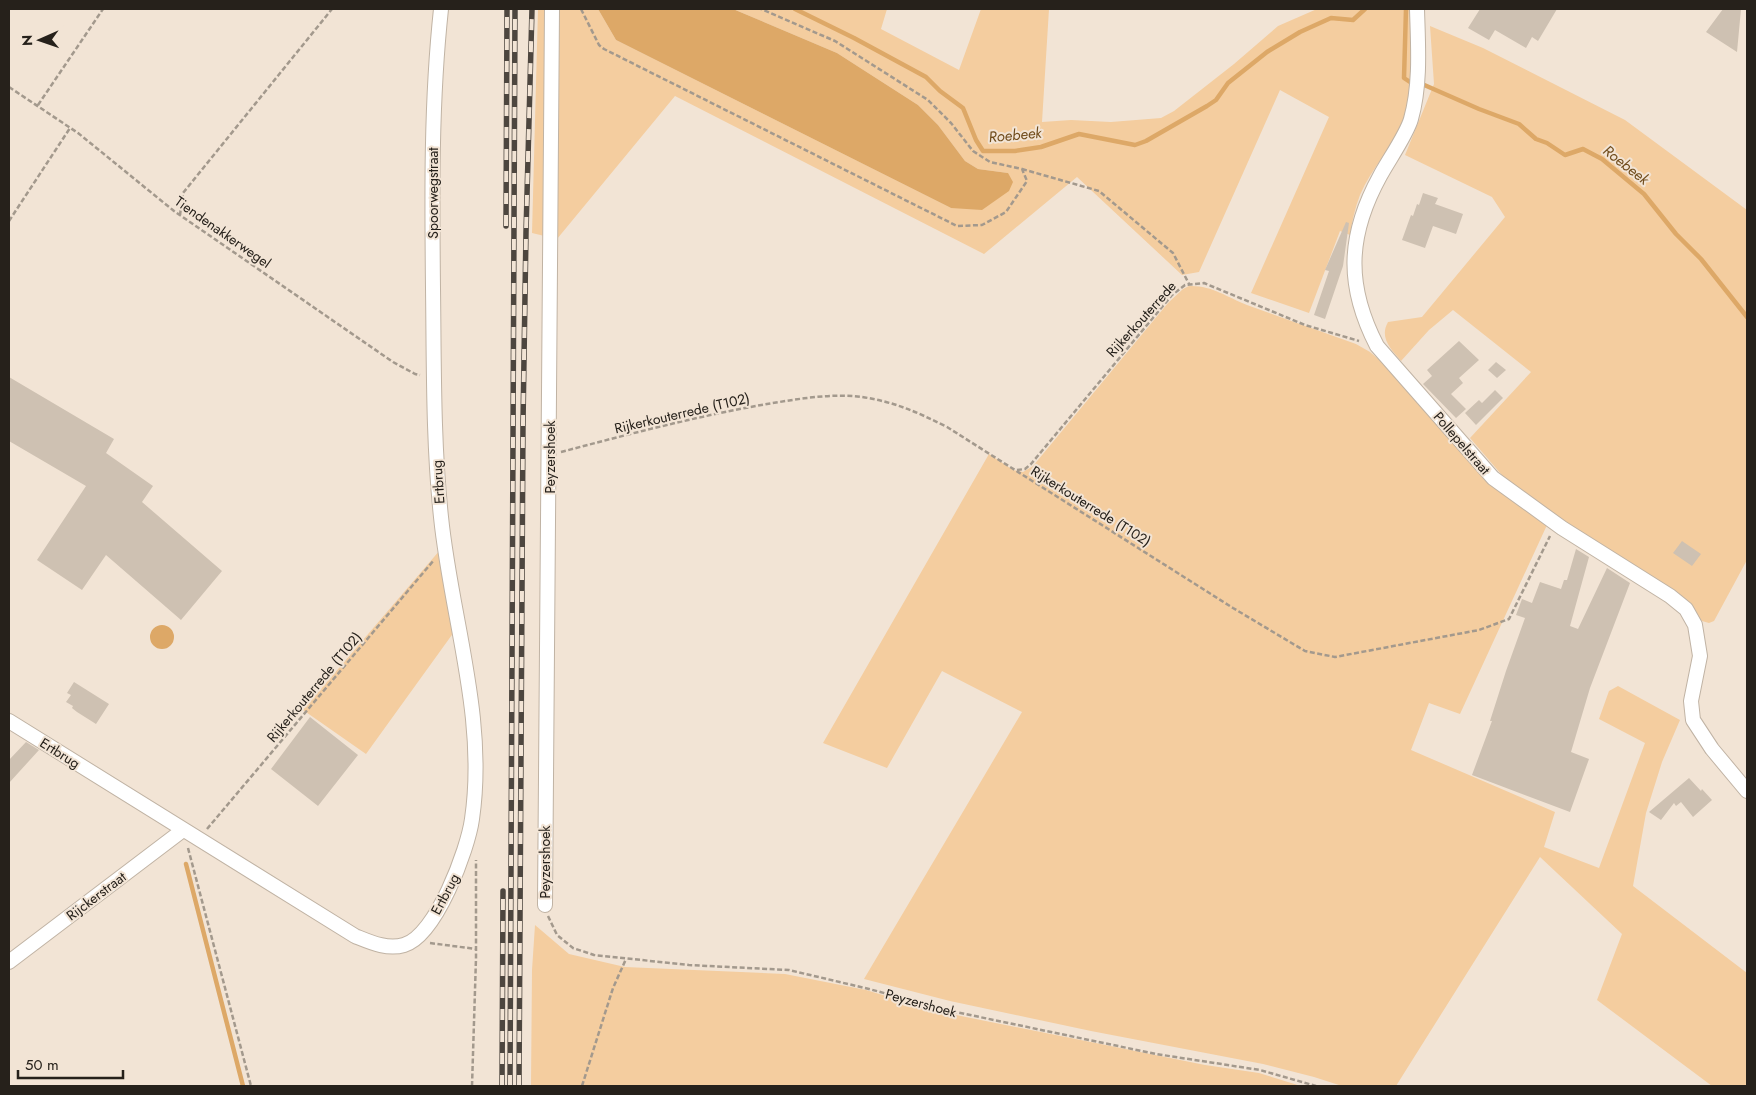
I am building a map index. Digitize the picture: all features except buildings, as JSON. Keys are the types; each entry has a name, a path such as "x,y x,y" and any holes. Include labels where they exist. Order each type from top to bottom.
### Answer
{"street":[{"name":"Spoorwegstraat","path":"434,377 432,162 434,94 441,9"},
{"name":"Peyzershoek","path":"545,905 552,9"},
{"name":"Pollepelstraat","path":"1417,9 1418,85 1411,121 1378,178 1364,210 1356,236 1354,268 1357,296 1366,325 1377,346 1493,478 1556,523 1670,596 1686,609 1695,626 1700,656 1691,701 1693,720 1712,749 1747,791"},
{"name":"Ertbrug","path":"9,721 355,936 385,946 405,945 412,940 425,927 434,914 454,879 470,834 475,795 474,739 468,679 444,547 438,488 434,377"},
{"name":"Rijckerstraat","path":"9,962 183,830"}],"path":[{"path":"38,105 103,9"},
{"path":"180,215 184,193 332,9"},
{"path":"581,9 599,45 604,49 957,226 982,225 1006,212 1027,180 1022,168"},
{"path":"761,9 835,40 928,100 951,123 973,151 990,162 1022,168 1099,191 1173,253 1189,284"},
{"name":"Tiendenakkerwegel","path":"9,87 70,128 180,215 393,362 416,374 434,377"},
{"path":"9,221 70,128"},
{"name":"Rijkerkouterrede","path":"1017,470 1025,469 1031,464 1172,295 1184,285 1204,284 1305,325 1377,346"},
{"name":"Rijkerkouterrede (T102)","path":"550,455 612,438 736,410 798,399 834,396 859,397 883,401 908,408 947,427 1233,608 1305,651 1335,657 1479,630 1509,619 1556,523"},
{"name":"Rijkerkouterrede (T102)","path":"198,839 444,547"},
{"path":"183,830 250,1086"},
{"path":"472,1086 476,949 476,859"},
{"name":"Peyzershoek","path":"545,905 551,925 557,935 573,948 594,956 688,965 789,970 951,1011 1156,1054 1260,1070 1316,1086"},
{"path":"412,940 476,949"},
{"path":"582,1086 613,988 626,959"}],"shaded area":[{"path":"538,9 598,9 616,40 951,208 1008,173 978,169 965,161 938,125 918,105 837,53 733,9 887,9 881,29 959,70 981,9 1049,9 1042,122 1071,120 1111,122 1161,118 1174,111 1234,64 1278,26 1317,9 1412,9 1412,81 1403,122 1360,195 1350,235 1340,231 1309,313 1251,293 1329,117 1280,90 1199,272 1182,275 1077,177 984,254 675,96 557,239 532,233"},
{"path":"598,9 733,9 837,53 918,105 938,125 965,161 978,169 1008,173 1013,182 1009,191 982,210 951,208 616,40"},
{"path":"1430,26 1483,48 1625,120 1747,210 1747,560 1714,621 1709,623 1702,621 1690,608 1550,514 1507,481 1470,438 1531,372 1453,310 1429,330 1401,361 1387,343 1385,333 1388,322 1422,317 1505,217 1492,197 1405,155 1434,84"},
{"path":"1189,286 1212,289 1247,305 1356,344 1370,352 1383,363 1495,488 1547,525 1460,714 1429,703 1411,750 1555,812 1544,847 1599,868 1645,743 1599,719 1609,691 1618,686 1680,720 1662,762 1646,813 1633,886 1747,973 1747,1086 1712,1086 1597,1000 1622,934 1540,857 1396,1086 1342,1086 1263,1064 1091,1031 950,1001 864,979 1022,712 942,671 887,768 823,743 989,454 1013,470 1023,472 1033,466 1168,303"},
{"path":"440,550 454,632 366,754 303,710"},
{"path":"162,625 171,628 174,637 171,646 162,649 153,646 150,637 153,628"},
{"path":"535,925 569,954 625,967 785,974 866,990 936,1011 1205,1065 1259,1073 1301,1086 531,1086 532,970"}],"waterway":[{"name":"Roebeek","path":"795,9 926,77 940,91 963,108 976,140 983,151 1015,151 1041,147 1079,134 1135,145 1146,141 1216,100 1228,83 1267,52 1300,32 1331,18 1353,20 1365,9"},
{"name":"Roebeek","path":"1406,9 1404,78 1410,82"},
{"name":"Roebeek","path":"1422,84 1519,124 1536,139 1547,143 1565,155 1583,149 1602,159 1644,194 1676,234 1701,259 1747,317"},
{"path":"186,864 243,1086"}],"railway":[{"path":"506,226 507,9"},
{"path":"510,1086 515,9"},
{"path":"519,1086 523,423 532,9"},
{"path":"502,1086 503,891"}]}
